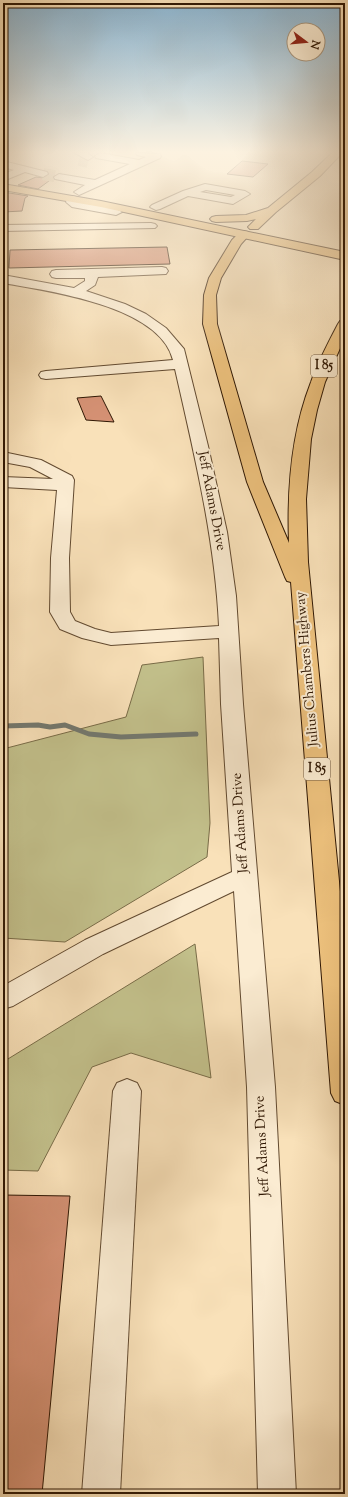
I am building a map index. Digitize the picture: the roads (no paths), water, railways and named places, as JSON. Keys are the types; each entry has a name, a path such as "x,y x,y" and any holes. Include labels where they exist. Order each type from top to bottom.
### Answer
{"main road":[{"path":"198,223 345,246"},
{"path":"227,223 249,231 345,256"},
{"path":"259,223 236,242 215,278 210,295 210,324 254,482 302,597"},
{"name":"Julius Chambers Highway","path":"345,324 329,354 314,390 308,410 301,446 297,504 297,532 302,597 345,1093"}],"street":[{"path":"5,226 151,226"},
{"path":"56,274 162,271"},
{"path":"76,293 91,282 92,274"},
{"name":"Jeff Adams Drive","path":"3,279 76,293 129,310 154,325 171,341 177,349 181,364 224,565 232,704 261,1087 272,1325 277,1494"},
{"path":"46,375 181,364"},
{"path":"3,457 35,463 66,480 60,558 60,612 67,625 89,634 111,639 228,631"},
{"path":"3,482 66,485"},
{"path":"3,999 94,947 245,876"},
{"path":"101,1494 127,1091"}],"waterway":[{"path":"3,726 38,725 50,727 65,725 89,734 121,737 196,734"}]}
